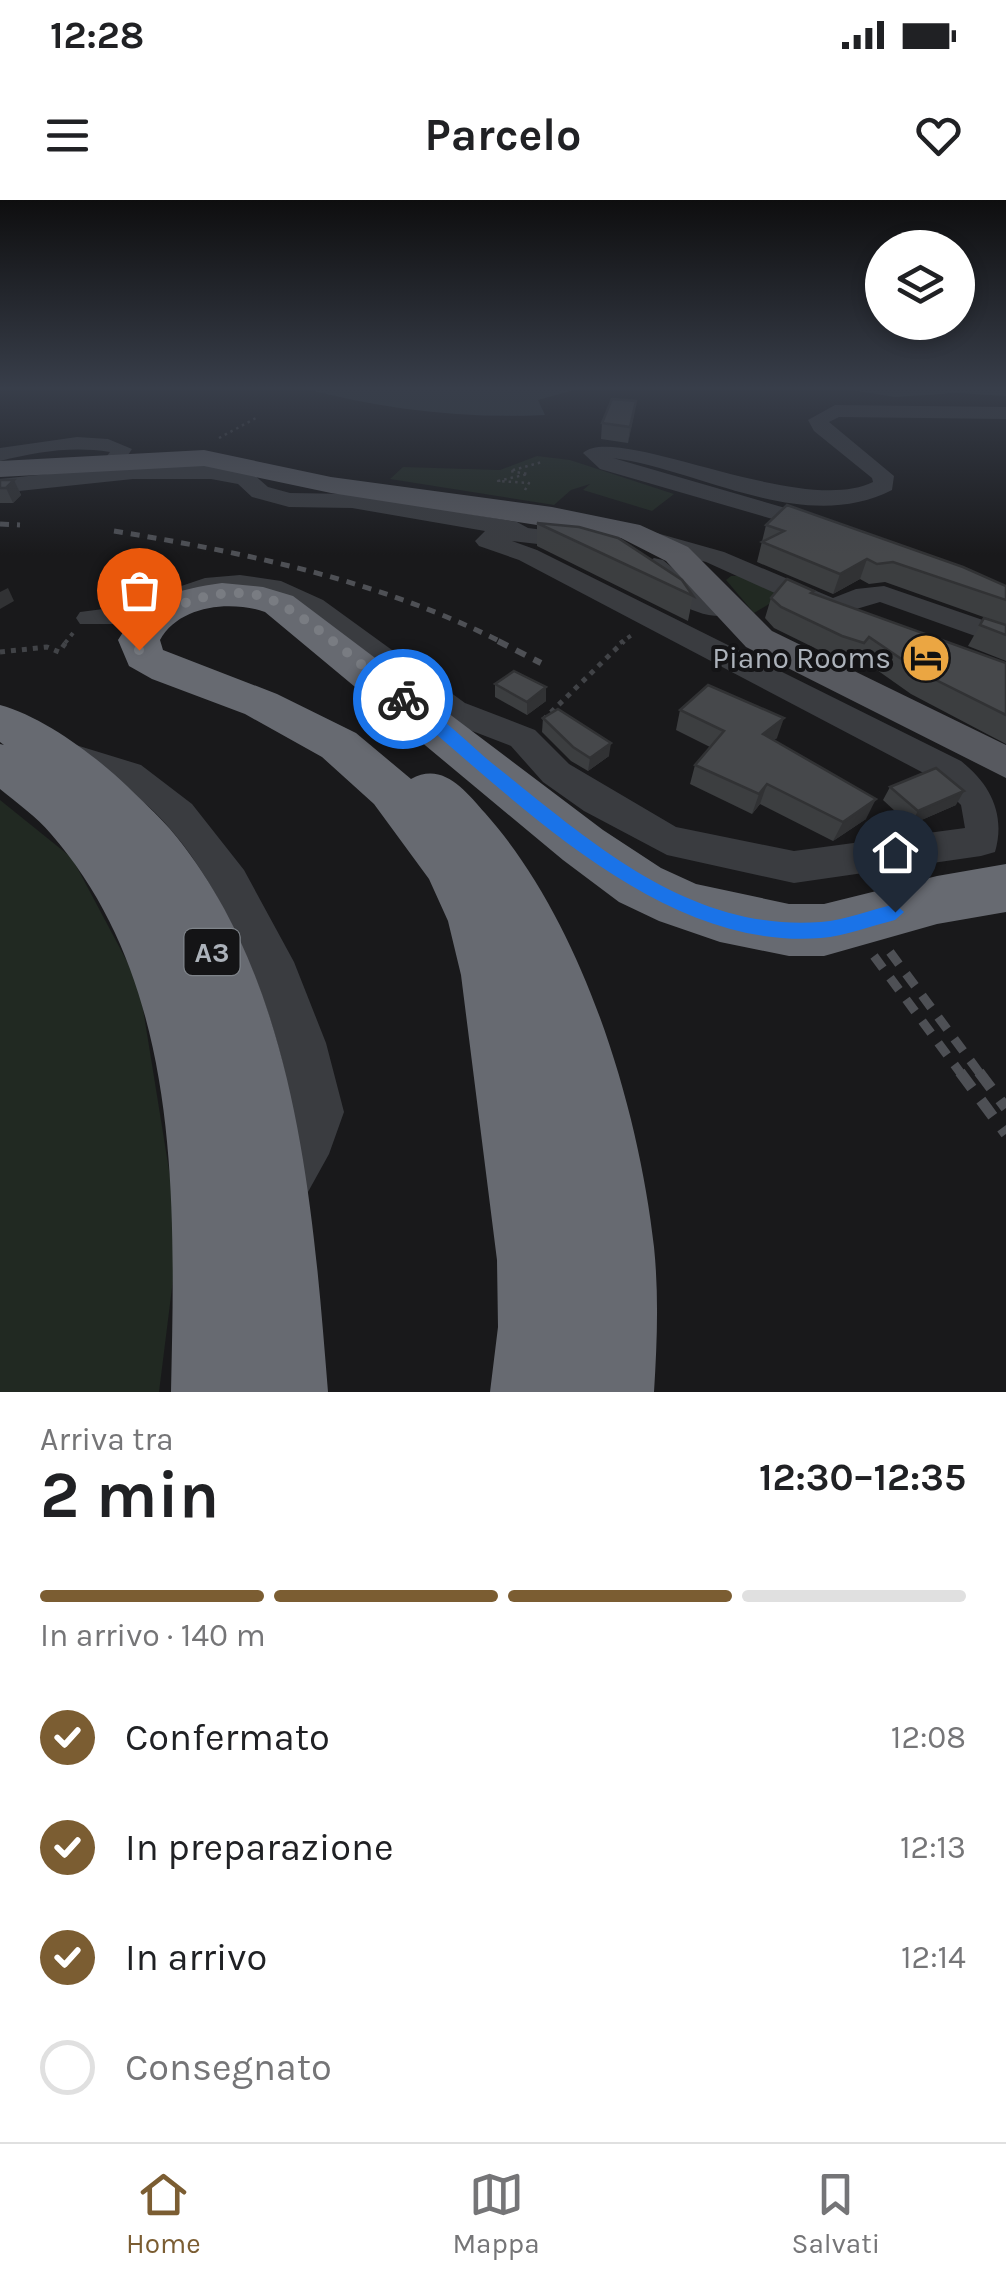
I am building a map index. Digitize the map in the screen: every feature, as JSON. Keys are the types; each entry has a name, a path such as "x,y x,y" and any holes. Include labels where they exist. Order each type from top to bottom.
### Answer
{"highway":[{"path":"537,1392 542,1328 539,1260 493,975 479,921 452,867 392,791 318,732 262,704 152,662 139,650 142,632 166,612 205,597 266,597 290,610 583,845 640,885 720,917 789,930 824,930 995,889"},
{"path":"262,704 312,714 424,784 462,820 519,902 551,980 592,1103 605,1164 612,1224 616,1332 607,1392"},
{"name":"A3","path":"16,744 61,807 91,838 116,873 163,965 197,1082 208,1165 255,1250 218,1392"},
{"name":"A3","path":"16,744 124,810 152,843 202,928 243,1037 255,1250 281,1392"}],"main road":[{"path":"0,469 187,458 232,462 331,485 598,523 653,540 696,572 760,639 798,662 1006,763"}],"street":[{"path":"0,455 39,446 106,444 122,449 107,461"},
{"path":"842,444 883,476 884,485 869,494 764,491 616,451 593,453 597,460 608,464 855,537"},
{"path":"0,486 111,473 211,472 245,479 260,492 289,500 352,501 622,550 660,570 701,606 727,608"},
{"path":"90,618 122,615 205,586 240,583 281,588 313,606 453,711 522,738 556,773 596,801 666,840 794,867 982,841 988,823 985,809 965,783 948,770 528,555 488,541 498,532 551,536"},
{"path":"653,540 695,550 744,569 867,623"},
{"path":"696,572 744,569"},
{"path":"829,607 838,608 863,592 884,594 1006,638"},
{"path":"584,616 639,630 670,629"}],"path":[{"path":"514,511 529,484 498,481 528,474 510,471 542,462"},
{"path":"0,652 47,647 59,652 65,640 90,618"},
{"path":"522,738 614,648 639,630"}],"shaded area":[{"path":"537,456 570,460 674,494 652,511 583,490 590,484 571,490 554,505 390,479 403,467 500,470"},
{"path":"742,576 786,594 754,613 726,580"},
{"path":"0,800 72,858 139,984 179,1232 159,1392 0,1392"}],"building":[{"path":"0,480 14,480 0,488"},
{"path":"787,505 963,567 1006,586 1006,600 893,562 877,564 867,559 840,574 762,542 784,531 766,525"},
{"path":"537,523 579,527 618,538 682,580 693,596"},
{"path":"787,579 814,591 811,593 1006,663 1006,715 922,673 869,637 864,643 842,636 781,607 771,598"},
{"path":"984,618 1006,625 1006,635 980,625"},
{"path":"514,671 546,687 527,702 495,684"},
{"path":"708,685 784,718 763,734 876,799 843,822 767,784 759,794 695,765 724,731 680,710"},
{"path":"558,709 611,743 590,758 543,718"},
{"path":"936,768 964,791 918,811 890,787"}],"railway":[{"path":"0,524 20,525"},
{"path":"114,531 264,560 362,586 410,602 503,643"},
{"path":"498,641 541,663"},
{"path":"890,952 981,1075"},
{"path":"874,956 962,1075"},
{"path":"960,1072 1006,1134"},
{"path":"979,1072 1006,1108"}],"way so far":[{"path":"139,650 139,640 149,622 184,603 228,594 266,597 290,610 403,699"}],"place":[{"name":"Piano Rooms","path":"926,658"}],"route":[{"path":"403,699 583,845 640,885 680,904 720,917 789,930 824,930 895,912"}]}
